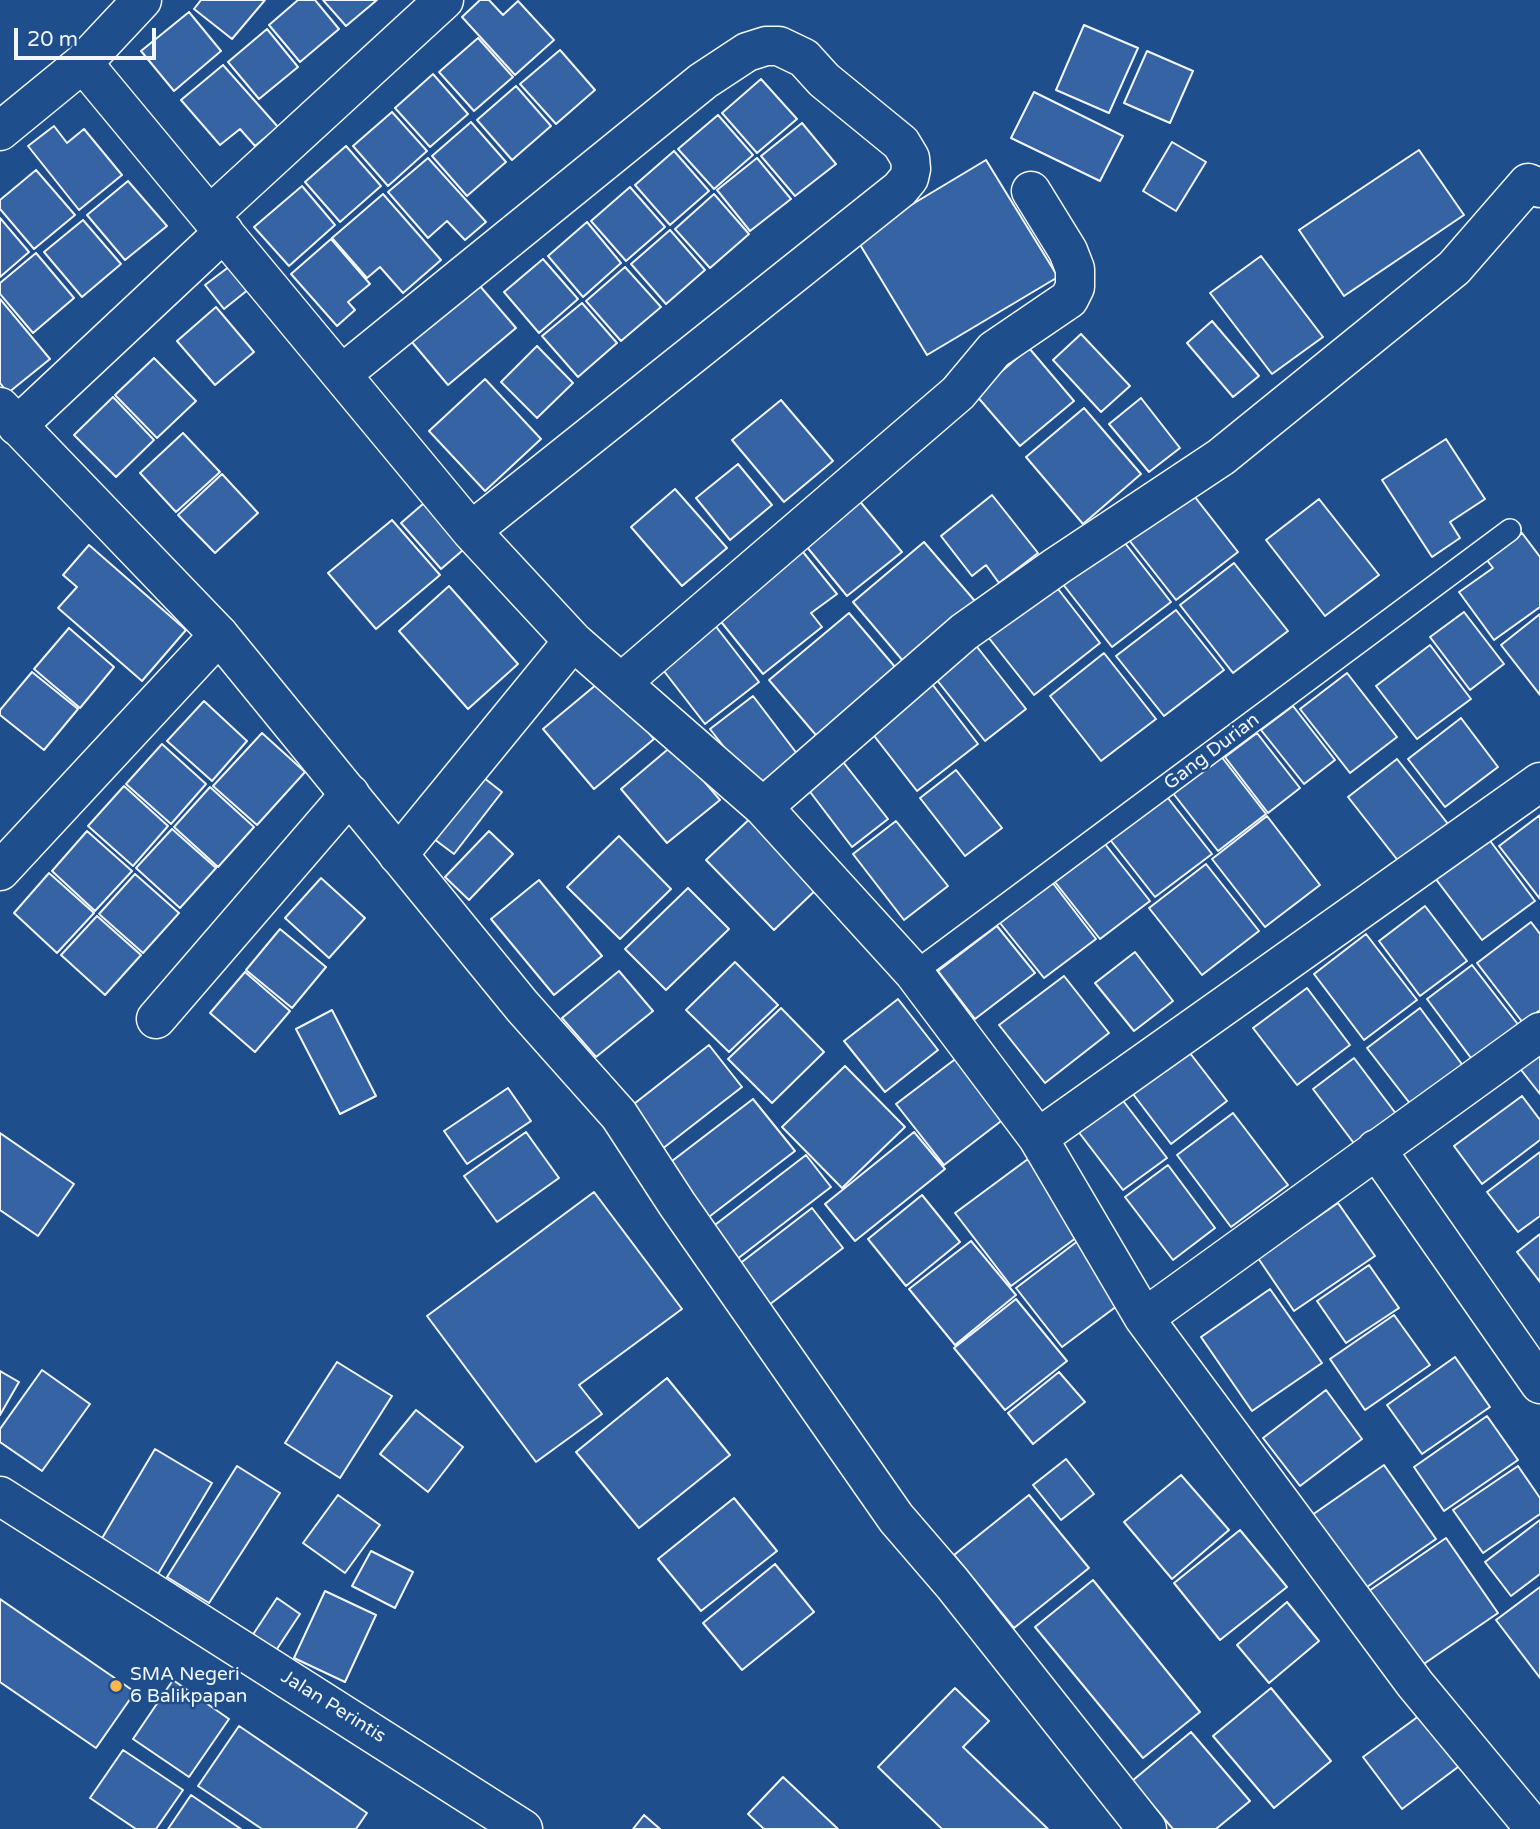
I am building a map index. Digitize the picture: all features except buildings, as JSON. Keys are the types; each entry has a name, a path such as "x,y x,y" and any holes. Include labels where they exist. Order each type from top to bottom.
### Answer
{"street":[{"path":"0,131 83,63 142,0"},
{"path":"444,0 217,223 9,417 219,635 522,1006 619,1115 677,1204 896,1518 952,1583 1147,1829"},
{"path":"342,374 703,81 747,52 766,46 779,46 804,58 824,80 901,143 910,158 911,169 909,178 900,189 471,531"},
{"path":"83,63 471,531 573,641 762,807 914,973 1038,1138 1144,1318 1415,1684 1535,1829"},
{"path":"762,807 964,632 1221,457 1454,268 1528,183 1540,188"},
{"path":"622,682 958,393 994,350 1069,299 1075,287 1072,260 1052,222 1031,191"},
{"path":"0,871 219,635"},
{"path":"398,855 573,641"},
{"path":"1038,1138 1540,782"},
{"path":"156,1019 350,794"},
{"path":"1144,1318 1540,1032"},
{"path":"1376,1149 1540,1384"},
{"name":"Jalan Perintis","path":"0,1496 523,1829"}],"lane":[{"name":"Gang Durian","path":"914,973 1510,530"}],"place":[{"name":"SMA Negeri 6 Balikpapan","path":"116,1686"}]}
